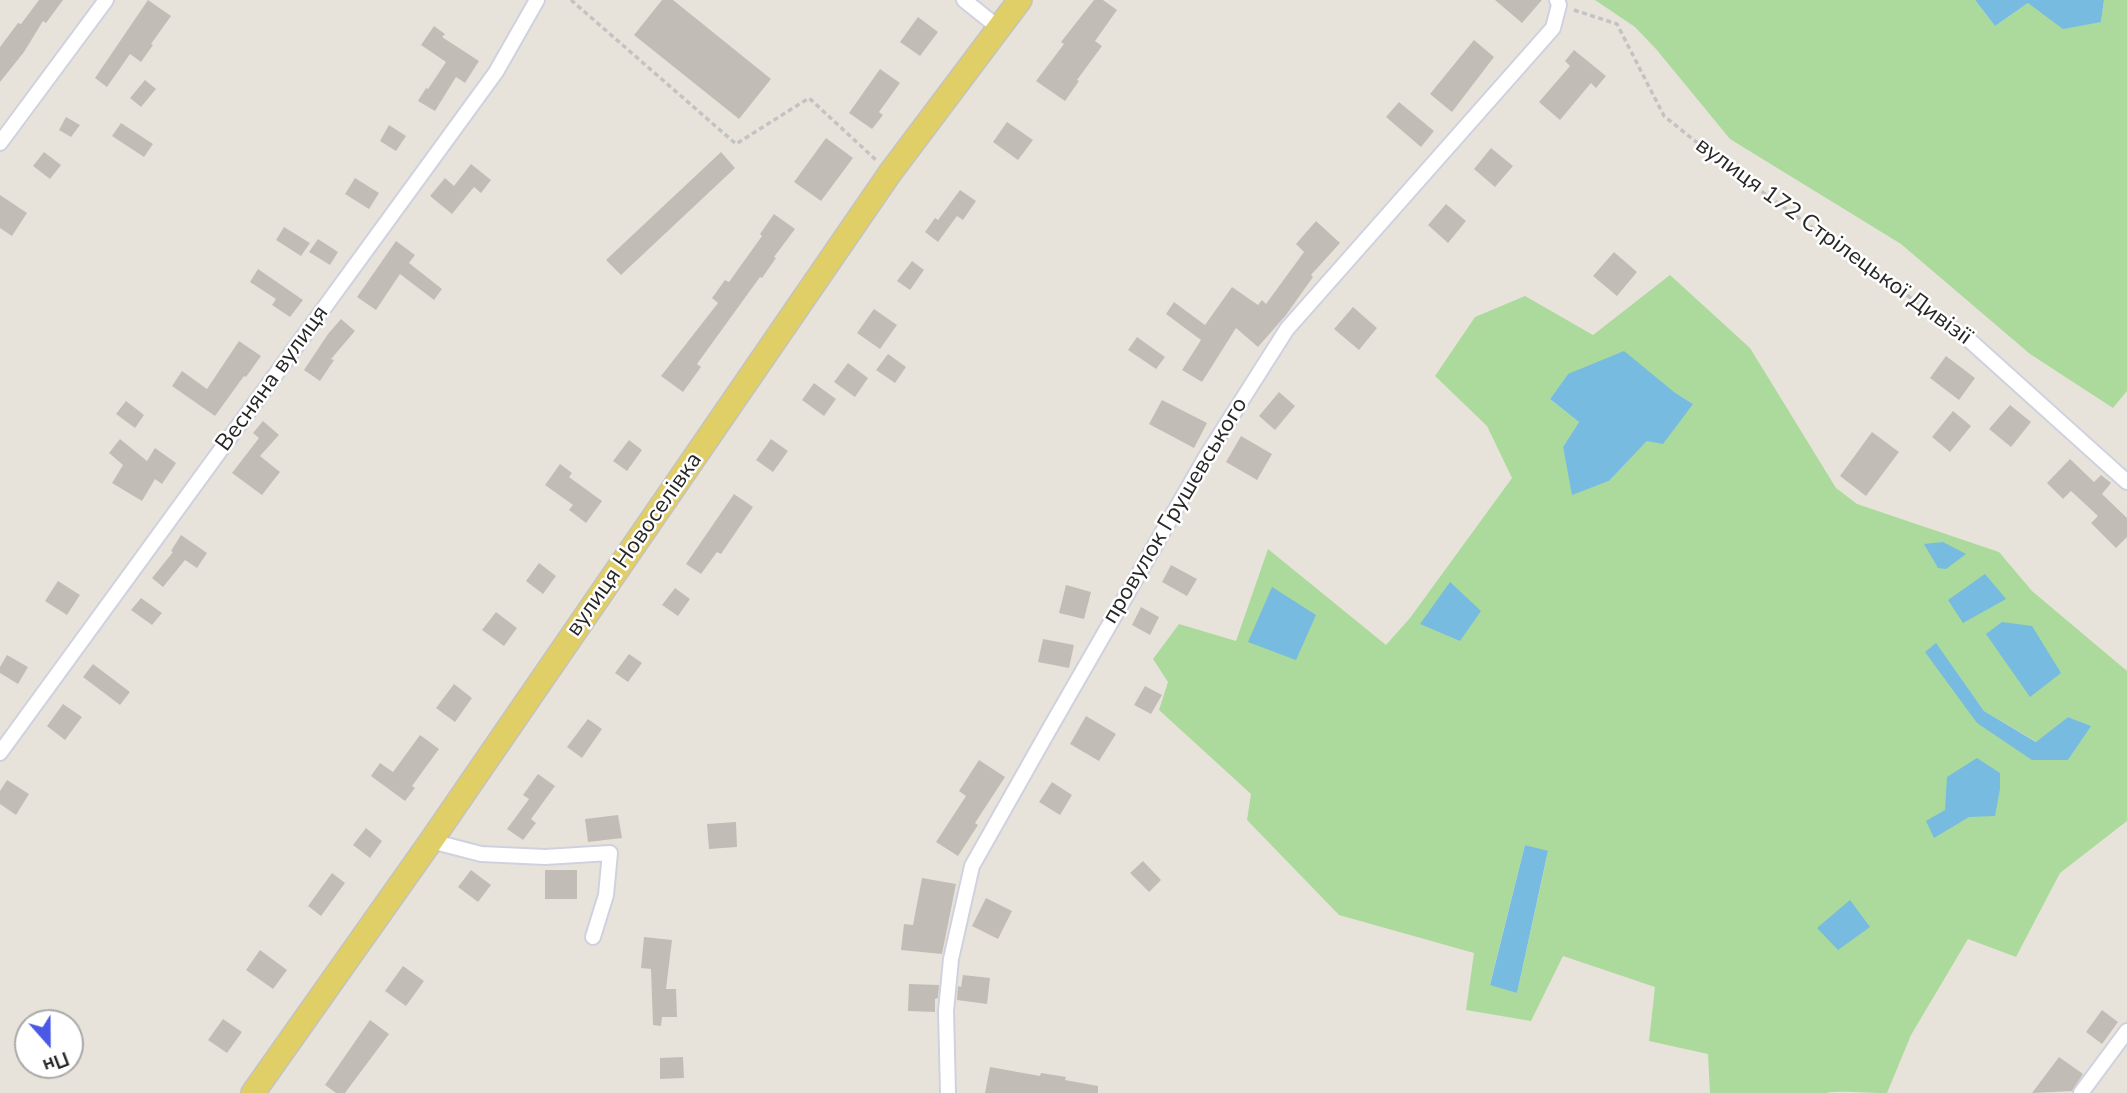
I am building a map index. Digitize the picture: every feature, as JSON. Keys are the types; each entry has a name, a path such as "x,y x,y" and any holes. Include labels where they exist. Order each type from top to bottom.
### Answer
{"main road":[{"name":"вулиця Новоселівка","path":"253,1093 431,841 890,173 1020,0"}],"street":[{"path":"0,143 106,0"},
{"name":"Весняна вулиця","path":"0,752 496,72 537,0"},
{"path":"964,0 999,28"},
{"name":"провулок Грушевського","path":"948,1093 946,1011 951,959 972,866 1207,455 1287,329 1553,27 1558,2"},
{"name":"вулиця 172 Стрілецької Дивізії","path":"1967,338 2127,482"},
{"path":"431,841 481,853 545,857 610,853 606,895 593,937"},
{"path":"2081,1093 2127,1031"}],"path":[{"path":"571,0 736,144 809,99 890,173"},
{"name":"вулиця 172 Стрілецької Дивізії","path":"1558,2 1617,24 1664,117 1730,169 1967,338"}],"green space":[{"path":"1595,0 1975,0 1995,26 2028,3 2101,22 2104,0 2127,0 2127,391 2113,408 2030,354 1901,244 1730,139 1635,27"},
{"path":"1670,275 1750,348 1836,488 1857,504 1999,552 2032,591 2127,671 2127,821 2060,873 2016,957 1968,939 1911,1035 1887,1093 1710,1093 1708,1054 1649,1041 1655,987 1563,956 1531,1021 1466,1010 1474,953 1339,915 1247,820 1251,794 1159,710 1168,682 1153,659 1179,624 1236,641 1268,549 1386,645 1410,618 1512,478 1487,426 1435,376 1475,317 1525,296 1593,335","holes":["1568,374 1674,392 1693,404 1647,441 1609,481 1573,494 1563,447 1579,422 1550,399","1936,644 1984,711 2037,742 2068,717 2090,726 2068,760 1977,723","1525,845 1548,852 1517,993 1490,984"]}],"water":[{"path":"1975,0 2104,0 2101,22 2063,29 2028,3 1995,26"},
{"path":"1624,351 1693,404 1663,444 1647,441 1609,481 1572,495 1563,447 1579,422 1550,399 1568,374"},
{"path":"1943,542 1966,554 1946,569 1938,568 1924,544"},
{"path":"1985,574 2006,599 1963,623 1948,600"},
{"path":"1450,582 1481,611 1460,641 1420,624"},
{"path":"1272,587 1316,615 1296,660 1248,642"},
{"path":"2002,622 2032,626 2061,673 2030,697 1986,634"},
{"path":"1936,643 1984,711 2036,742 2068,717 2091,726 2068,760 2032,760 1977,723 1925,652"},
{"path":"1977,758 2000,773 1995,816 1969,817 1934,838 1926,821 1945,810 1947,777"},
{"path":"1525,845 1548,851 1517,993 1490,985"},
{"path":"1850,900 1870,927 1838,950 1817,928"}],"building":[{"path":"39,0 63,0 46,23 43,21 24,52 0,82 0,47"},
{"path":"148,0 171,16 141,62 130,54 107,87 95,78"},
{"path":"662,0 673,0 771,79 739,119 634,35"},
{"path":"1094,0 1103,0 1117,10 1095,41 1102,46 1065,101 1036,81 1064,44 1061,42"},
{"path":"1495,0 1542,0 1522,23"},
{"path":"918,17 938,32 920,56 900,42"},
{"path":"434,26 445,34 442,37 479,61 465,83 456,77 435,111 418,101 446,62 421,45"},
{"path":"1474,40 1494,57 1452,112 1430,94"},
{"path":"1574,50 1606,76 1596,88 1591,83 1560,120 1539,102 1570,66 1565,61"},
{"path":"880,69 900,83 879,112 883,115 872,129 849,113"},
{"path":"145,80 156,89 141,107 130,98"},
{"path":"1399,102 1434,131 1421,147 1386,117"},
{"path":"66,117 80,125 71,137 59,130"},
{"path":"1007,122 1033,140 1018,160 993,142"},
{"path":"121,123 153,144 144,157 112,136"},
{"path":"389,125 406,136 396,151 380,141"},
{"path":"826,138 853,158 821,201 794,182"},
{"path":"1491,148 1513,166 1495,187 1474,169"},
{"path":"44,152 61,165 50,179 33,166"},
{"path":"721,152 735,168 621,275 606,260"},
{"path":"471,164 491,180 481,193 474,187 452,214 430,196 445,178 454,186"},
{"path":"355,178 379,193 369,209 345,194"},
{"path":"960,190 976,201 963,220 957,216 938,242 925,232 935,218 938,220"},
{"path":"0,195 27,213 12,236 0,228"},
{"path":"1446,204 1466,221 1448,243 1428,225"},
{"path":"774,214 795,229 697,364 701,367 683,392 661,376 718,303 712,298 725,280 729,282 762,236 760,234"},
{"path":"1316,221 1340,243 1311,275 1313,277 1286,315 1258,347 1236,328 1202,382 1182,370 1201,340 1166,314 1174,302 1205,325 1232,287 1258,305 1262,300 1266,304 1304,252 1296,244"},
{"path":"284,227 310,243 301,256 276,240"},
{"path":"318,239 338,252 330,265 309,252"},
{"path":"396,241 415,255 409,263 442,289 434,300 400,274 376,310 357,297"},
{"path":"1614,252 1637,272 1617,296 1593,276"},
{"path":"912,261 924,270 910,290 897,281"},
{"path":"258,269 303,300 290,317 272,305 276,299 250,282"},
{"path":"1353,307 1377,328 1359,350 1334,329"},
{"path":"874,309 897,325 880,349 857,333"},
{"path":"341,319 355,331 331,359 334,360 320,381 304,370"},
{"path":"1137,337 1165,357 1156,369 1128,350"},
{"path":"239,341 261,356 215,416 172,386 182,371 207,389"},
{"path":"888,354 906,367 895,383 876,370"},
{"path":"1946,356 1975,378 1959,400 1930,378"},
{"path":"848,363 868,378 855,397 834,382"},
{"path":"814,383 836,399 824,416 802,400"},
{"path":"1279,392 1295,406 1275,430 1259,416"},
{"path":"1162,400 1207,423 1194,448 1149,424"},
{"path":"126,401 144,415 135,428 116,414"},
{"path":"2010,405 2031,422 2011,447 1989,429"},
{"path":"1953,411 1971,426 1950,452 1932,437"},
{"path":"263,421 279,435 260,456 280,472 262,495 232,473 259,438 253,433"},
{"path":"1872,432 1899,452 1866,496 1840,476"},
{"path":"1241,436 1272,454 1257,480 1226,462"},
{"path":"120,439 147,461 155,448 176,463 162,484 155,479 142,501 112,483 123,465 109,453"},
{"path":"771,439 788,451 773,472 756,460"},
{"path":"629,440 642,450 627,471 613,461"},
{"path":"2070,459 2094,482 2101,475 2111,483 2102,494 2127,518 2127,537 2116,548 2091,523 2098,516 2071,491 2063,499 2047,483"},
{"path":"560,464 572,473 569,477 602,501 586,523 569,510 573,505 545,485"},
{"path":"734,494 753,507 721,554 717,552 701,574 686,564"},
{"path":"181,535 207,553 197,568 185,560 163,587 152,578 173,552 171,551"},
{"path":"539,563 556,576 543,594 526,581"},
{"path":"1171,565 1197,579 1187,596 1162,582"},
{"path":"58,581 80,595 67,615 45,601"},
{"path":"1066,585 1091,592 1084,619 1059,613"},
{"path":"675,588 690,599 678,616 662,605"},
{"path":"141,598 162,613 152,625 131,610"},
{"path":"1141,607 1159,617 1150,635 1132,625"},
{"path":"496,612 517,628 504,646 482,630"},
{"path":"1043,639 1074,645 1069,668 1038,662"},
{"path":"629,654 642,663 628,682 615,673"},
{"path":"7,655 28,667 18,684 0,673 0,667"},
{"path":"93,664 130,692 120,705 83,677"},
{"path":"454,684 472,698 455,722 436,708"},
{"path":"1145,686 1162,695 1151,714 1134,705"},
{"path":"63,704 82,717 65,740 47,726"},
{"path":"1086,716 1116,734 1099,761 1070,744"},
{"path":"588,719 602,729 582,758 567,747"},
{"path":"420,735 439,749 412,786 415,788 405,801 371,776 380,763 393,772"},
{"path":"979,760 1005,777 975,823 978,825 958,856 936,842 966,796 959,791"},
{"path":"538,774 555,786 531,819 536,823 523,840 507,829 529,799 523,795"},
{"path":"7,780 29,794 16,815 0,804 0,791"},
{"path":"1052,782 1072,795 1060,815 1039,802"},
{"path":"618,815 622,838 588,842 585,819"},
{"path":"736,822 737,847 709,849 707,824"},
{"path":"366,828 382,841 370,858 353,845"},
{"path":"1143,861 1161,880 1149,892 1130,873"},
{"path":"471,870 491,885 478,902 458,887"},
{"path":"545,870 577,870 577,899 545,899"},
{"path":"332,873 345,883 321,916 308,906"},
{"path":"922,878 956,884 942,954 901,950 904,924 913,925"},
{"path":"986,898 1012,911 998,939 972,926"},
{"path":"644,937 672,940 666,989 676,989 677,1017 662,1017 661,1026 653,1025 651,969 641,968"},
{"path":"260,950 287,970 273,989 246,970"},
{"path":"403,966 424,981 406,1006 385,991"},
{"path":"963,975 990,978 987,1004 957,1000 958,986 961,987"},
{"path":"909,984 939,985 935,1012 908,1011"},
{"path":"2102,1010 2118,1022 2102,1044 2086,1032"},
{"path":"223,1019 242,1032 227,1053 208,1040"},
{"path":"370,1020 389,1034 345,1093 336,1093 325,1085"},
{"path":"683,1057 684,1078 660,1079 660,1058"},
{"path":"2059,1057 2083,1074 2072,1091 2032,1093"},
{"path":"990,1067 1040,1076 1041,1073 1066,1077 1065,1080 1098,1086 1098,1093 985,1093"}]}
